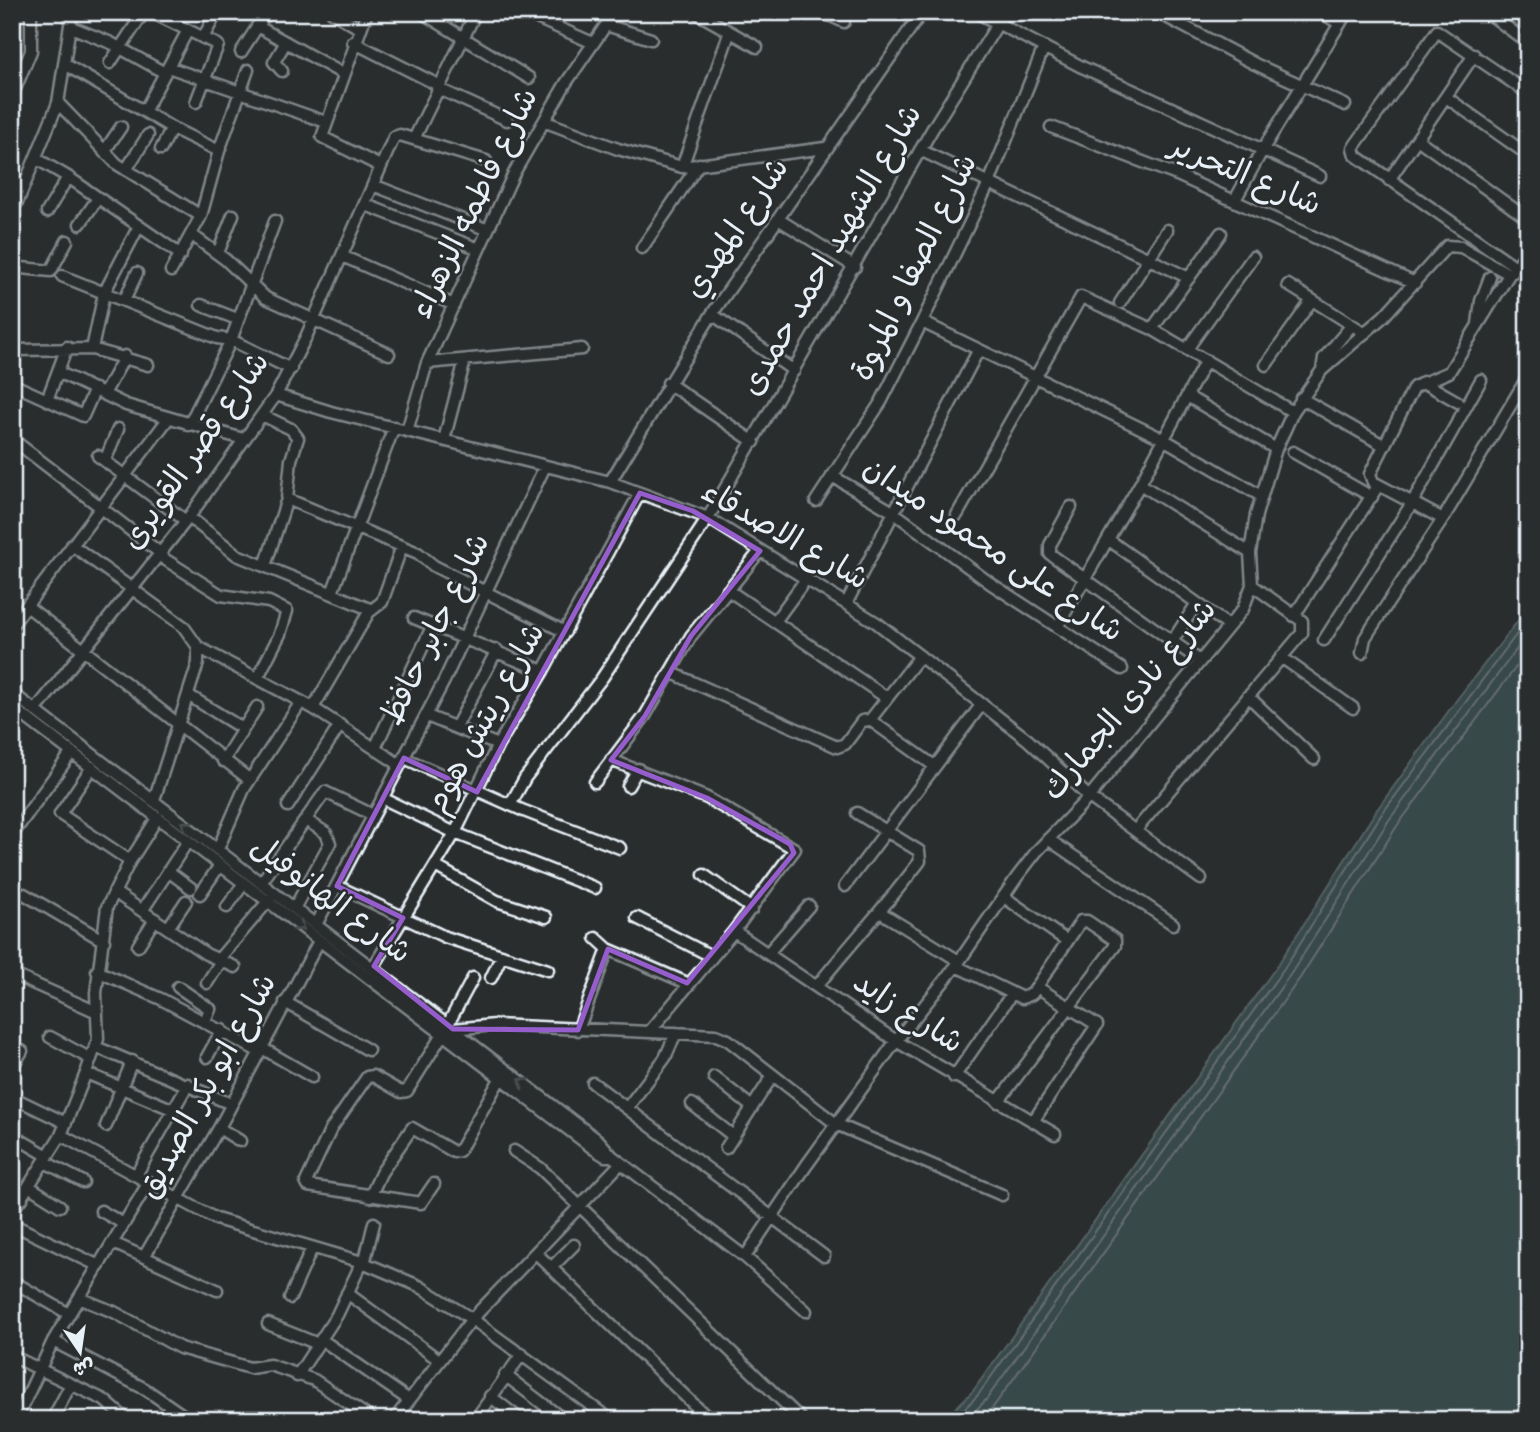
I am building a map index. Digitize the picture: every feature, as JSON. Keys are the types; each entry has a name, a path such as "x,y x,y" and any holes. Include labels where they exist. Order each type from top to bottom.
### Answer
{"street":[{"path":"12,95 31,51 31,12"},
{"path":"14,206 37,159 58,103 66,65 72,12"},
{"path":"110,63 144,12"},
{"path":"151,12 219,48 196,102"},
{"path":"202,38 217,12"},
{"path":"241,52 267,12"},
{"path":"332,12 359,28"},
{"path":"367,12 353,42 322,133 324,140 380,166"},
{"path":"421,12 529,78"},
{"path":"476,12 437,86 414,139 486,161"},
{"path":"523,12 593,43"},
{"name":"شارع فاطمه الزهراء","path":"407,430 427,363 514,173 546,122 566,83 615,12"},
{"path":"695,12 729,34 757,47"},
{"path":"822,12 844,22"},
{"name":"شارع المهدي","path":"610,482 712,314 922,12"},
{"path":"976,12 1044,47 1320,176"},
{"name":"شارع الشهيد احمد حمدى","path":"510,805 525,778 602,678 708,518 920,150 1005,12"},
{"path":"1157,12 1301,86 1345,105"},
{"path":"1321,12 1340,24"},
{"path":"1235,200 1347,12"},
{"path":"1487,12 1528,43"},
{"path":"606,25 651,39"},
{"path":"257,26 342,74"},
{"path":"71,27 167,70 205,80 326,122"},
{"path":"145,110 188,30"},
{"path":"1443,394 1446,374 1521,262 1389,180 1355,155 1355,145 1434,32 1440,32 1528,93"},
{"path":"682,167 729,34"},
{"path":"282,71 274,62 286,42"},
{"path":"353,42 507,120"},
{"name":"شارع الصفا و المروة","path":"816,501 880,402 922,322 989,183 1044,47"},
{"path":"1389,180 1474,55"},
{"path":"66,65 172,128 219,151"},
{"path":"171,271 201,216 219,151 248,71"},
{"path":"1446,97 1528,155"},
{"path":"58,103 104,152 126,170 201,216"},
{"path":"546,122 618,149 682,167 825,148"},
{"path":"104,152 121,127"},
{"name":"شارع التحرير","path":"1051,127 1235,200 1415,283"},
{"path":"162,149 172,128"},
{"path":"126,170 148,135"},
{"name":"شارع قصر القويرى","path":"35,711 188,519 276,395 366,205 394,136 414,139"},
{"path":"1417,139 1528,219"},
{"path":"920,150 1189,278"},
{"path":"37,159 68,177 181,255"},
{"path":"642,248 698,164"},
{"path":"47,212 68,177"},
{"path":"373,185 488,230"},
{"path":"80,224 98,198"},
{"path":"366,205 479,249"},
{"path":"218,253 233,215"},
{"path":"778,219 855,267"},
{"path":"190,425 231,340 275,221"},
{"path":"92,349 104,293 139,226"},
{"path":"1120,303 1167,230"},
{"path":"1152,329 1221,233"},
{"path":"192,235 237,269 250,286 266,298 389,354"},
{"path":"12,267 51,271 67,241"},
{"name":"شارع نادى الجمارك","path":"745,1258 896,1041 958,963 1048,839 1089,797 1249,598 1252,585 1250,552 1261,496 1276,449 1301,398 1322,370 1366,333 1415,283 1441,251 1454,244 1521,262"},
{"path":"342,256 454,305"},
{"path":"1187,349 1253,257"},
{"path":"124,301 137,272"},
{"path":"62,276 217,338 231,340 290,369"},
{"path":"1478,326 1481,301 1490,277"},
{"path":"1288,285 1366,333"},
{"path":"957,514 1076,301 1084,298 1152,329 1293,412"},
{"path":"1266,365 1312,300"},
{"path":"201,304 237,319"},
{"path":"712,314 794,371"},
{"path":"922,322 1165,440 1261,496"},
{"path":"1322,370 1324,358 1352,326"},
{"path":"47,400 67,347"},
{"path":"12,350 67,347 92,349 125,356 148,365"},
{"path":"427,363 582,349"},
{"path":"847,602 978,351"},
{"path":"12,384 83,416 125,356"},
{"path":"444,440 465,360"},
{"path":"1057,627 1165,440 1206,360"},
{"path":"58,372 126,405 243,439"},
{"path":"1443,519 1378,485 1371,480 1370,474 1414,387 1446,374"},
{"path":"1362,653 1366,638 1443,519 1528,376"},
{"path":"1324,640 1412,503 1481,380"},
{"path":"1423,382 1458,402"},
{"path":"668,383 754,442"},
{"name":"شارع الاصدقاء","path":"276,395 610,482 708,518 847,602 982,704 1064,771 1089,797 1201,879"},
{"path":"1187,396 1276,449"},
{"path":"1301,398 1383,445"},
{"path":"262,415 291,429 298,438 291,460 287,499 265,566"},
{"path":"12,625 168,419"},
{"path":"332,593 394,427"},
{"path":"118,429 101,458 126,476 237,555 372,610"},
{"path":"12,439 159,554 221,595 269,602 287,611 280,634 258,677"},
{"path":"1293,452 1371,497"},
{"name":"شارع جابر حافظ","path":"317,923 427,716 545,466"},
{"name":"شارع على محمود ميدان","path":"832,476 893,512 1057,627 1122,669"},
{"path":"1140,484 1250,552"},
{"path":"1294,616 1378,485"},
{"name":"شارع ريتش هوم","path":"374,967 455,833 498,745 565,632 640,493"},
{"path":"287,499 418,553 434,566 565,632"},
{"path":"1071,507 1049,550 1053,557 1200,661"},
{"path":"1109,540 1229,626"},
{"path":"72,545 130,589 173,617 198,647 313,708 375,748 477,792 620,848"},
{"path":"313,708 372,610 382,602 402,546"},
{"path":"595,782 645,716 691,636 760,551"},
{"path":"776,621 806,579"},
{"path":"1136,830 1303,629 1302,621 1252,585"},
{"path":"728,590 887,698"},
{"path":"1172,640 1197,603"},
{"path":"27,606 250,780"},
{"path":"414,618 543,671"},
{"path":"375,748 433,625"},
{"path":"154,800 198,663 198,647"},
{"name":"شارع ريتش هوم","path":"456,727 497,650"},
{"path":"870,720 920,656"},
{"path":"1282,657 1353,708"},
{"path":"670,672 837,747 845,744 862,721 870,720 933,765"},
{"name":"شارع الهانوفيل","path":"12,693 261,883 272,897 319,941 600,1153 617,1160"},
{"path":"188,695 243,729"},
{"path":"1248,696 1314,759"},
{"path":"218,849 250,780 301,702"},
{"path":"845,886 888,832 933,765 982,704"},
{"path":"223,761 257,708"},
{"name":"شارع الهانوفيل","path":"14,712 72,752 244,884 295,907 317,923 599,1141 617,1160 745,1258 806,1311"},
{"path":"427,716 498,745"},
{"path":"288,806 340,725"},
{"path":"12,835 72,752"},
{"path":"611,760 707,798 790,844 794,853 752,909 650,1031"},
{"path":"92,767 60,814 130,861"},
{"path":"628,786 638,769"},
{"path":"261,883 328,791 373,815"},
{"path":"383,797 455,833 595,888"},
{"path":"817,986 880,912 921,857 919,851 857,813"},
{"path":"12,1212 61,1135 96,1047 99,1030 97,971 104,941 107,907 130,861 158,817"},
{"path":"295,907 330,843 327,833 306,820"},
{"path":"1048,839 1173,924"},
{"path":"142,911 188,841"},
{"path":"168,871 195,891 220,865"},
{"path":"435,866 497,901 546,917"},
{"path":"704,875 752,909"},
{"path":"227,908 244,884"},
{"path":"337,886 445,937 548,970"},
{"path":"114,891 220,961 235,967"},
{"path":"24,894 104,941"},
{"path":"207,983 220,961 272,897"},
{"path":"1004,897 1067,941"},
{"path":"168,928 186,901"},
{"path":"768,953 809,906"},
{"path":"880,912 1012,995 1027,996 1037,986 1084,920 1114,937 1116,943 998,1102"},
{"path":"637,918 711,956"},
{"path":"138,946 155,919"},
{"name":"شارع زايد","path":"734,931 896,1041 954,1077 1055,1133"},
{"path":"596,938 608,949 687,984"},
{"name":"شارع ابو بكر الصديق","path":"144,1257 219,1128 319,941"},
{"path":"578,1030 608,949"},
{"path":"491,978 502,955"},
{"path":"12,958 12,973 97,1012"},
{"path":"97,971 205,1021 312,1077"},
{"path":"473,978 450,1027 650,1031 723,1037 836,1124 1002,1195"},
{"path":"1036,1117 1097,1028 1096,1023 1037,986"},
{"path":"178,987 209,1009 205,1021"},
{"path":"954,1077 1012,995"},
{"path":"285,1002 368,1050"},
{"path":"207,1057 222,1030"},
{"path":"627,1108 658,1069 676,1032"},
{"path":"435,1184 421,1203 307,1185 331,1129 368,1077 373,1076 401,1092 407,1091 442,1035"},
{"path":"50,1037 91,1059"},
{"path":"96,1047 231,1104"},
{"path":"12,1067 22,1051"},
{"path":"106,1126 132,1060"},
{"path":"86,1073 174,1110"},
{"path":"726,1148 773,1075"},
{"path":"714,1077 752,1107"},
{"path":"370,1196 380,1173 412,1128 454,1152 459,1151 500,1079"},
{"path":"593,1083 824,1256"},
{"path":"136,1175 188,1084"},
{"path":"12,1097 66,1124"},
{"path":"692,1104 733,1136"},
{"path":"219,1128 240,1141"},
{"path":"12,1135 83,1182"},
{"path":"61,1135 177,1200 226,1223 363,1263 419,1286 472,1319 611,1420"},
{"path":"514,1151 540,1168 802,1420"},
{"path":"394,1420 472,1319 580,1209 617,1160"},
{"path":"18,1419 53,1340 149,1182"},
{"path":"30,1187 60,1206"},
{"path":"12,1194 22,1199"},
{"path":"101,1211 124,1224"},
{"path":"297,1376 320,1342 363,1263 374,1223"},
{"path":"12,1224 99,1266"},
{"path":"113,1243 217,1290"},
{"path":"551,1268 574,1245"},
{"path":"290,1298 312,1248"},
{"path":"537,1254 710,1420"},
{"path":"12,1281 69,1314"},
{"path":"347,1293 439,1360"},
{"path":"79,1297 114,1312 180,1348 250,1368 270,1365 314,1380 373,1420"},
{"path":"268,1324 320,1342 409,1400"},
{"path":"53,1340 145,1389 190,1420"},
{"path":"477,1419 490,1396 522,1354"},
{"path":"12,1356 40,1367 104,1400 126,1419"},
{"path":"505,1375 564,1420"},
{"path":"52,1420 71,1384"},
{"path":"490,1396 521,1420"}],"highlighted area":[{"path":"640,493 693,511 760,551 691,636 645,716 611,760 707,798 790,844 794,853 687,983 608,949 578,1030 453,1029 374,966 403,918 337,886 404,758 477,792"}],"water":[{"path":"1528,608 1528,1420 943,1420 973,1391 1279,963 1376,811"}]}
